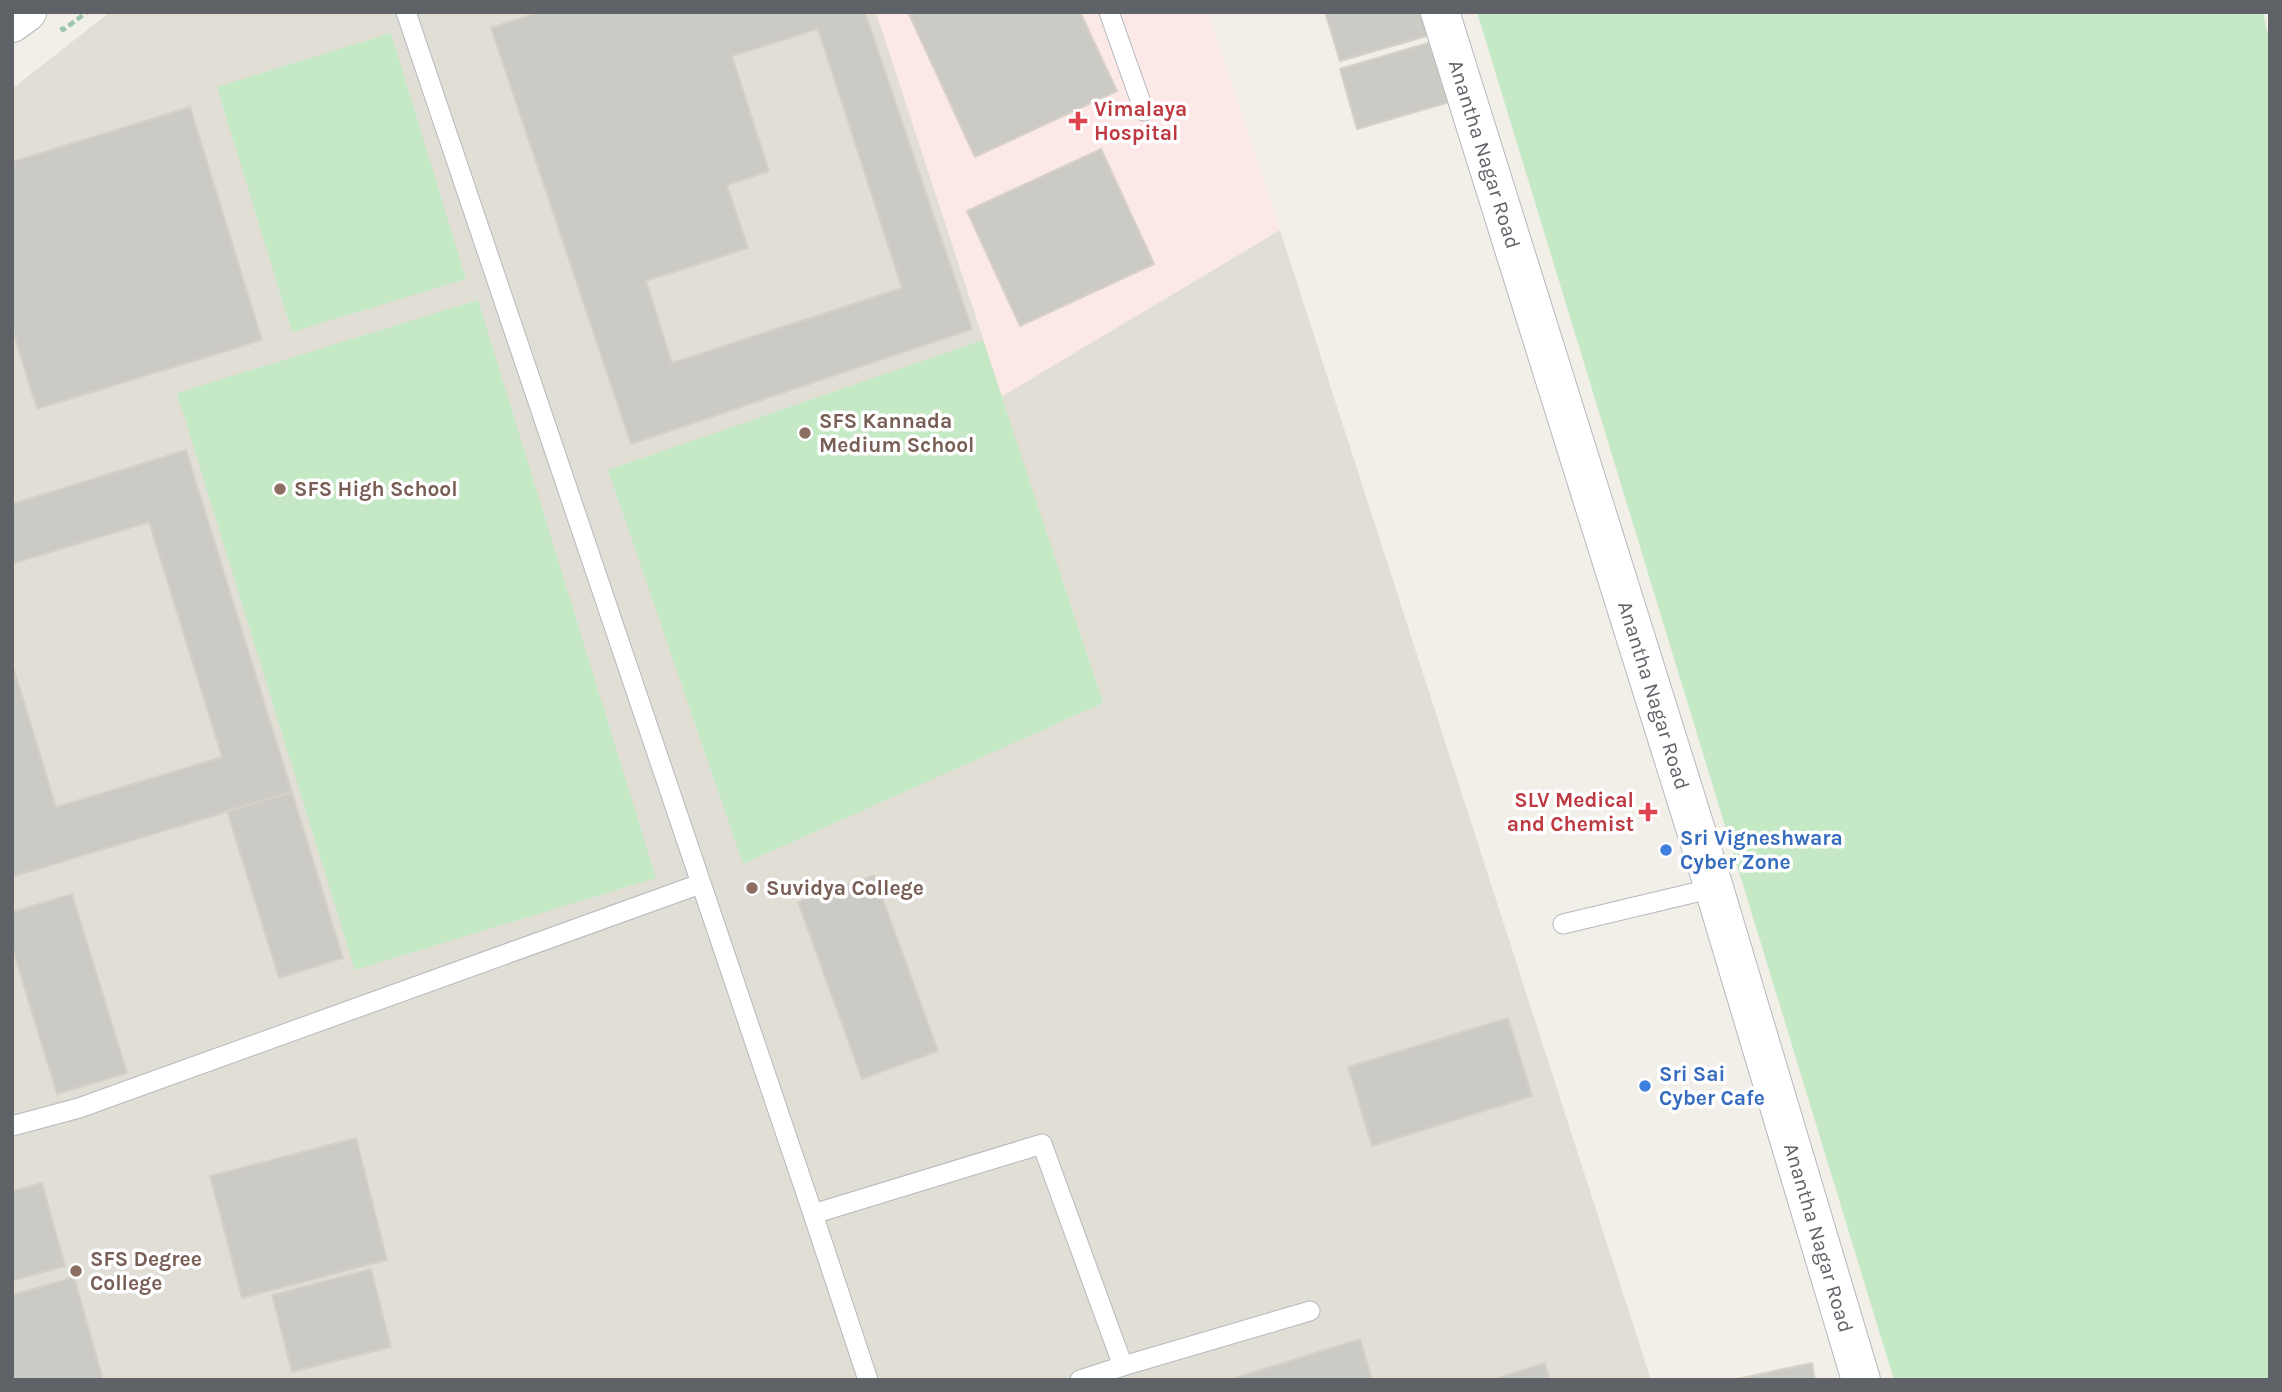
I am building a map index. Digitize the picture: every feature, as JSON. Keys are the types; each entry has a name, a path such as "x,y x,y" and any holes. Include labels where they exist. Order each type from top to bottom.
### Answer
{"street":[{"path":"12,23 27,12"},
{"name":"Anantha Nagar Road","path":"1440,12 1714,888 1861,1380"}],"lane":[{"path":"406,12 868,1380"},
{"path":"1109,12 1144,111"},
{"path":"12,1126 92,1104 700,884"},
{"path":"1563,924 1714,888"},
{"path":"813,1214 1042,1144 1123,1366"},
{"path":"1080,1380 1310,1311"}],"path":[{"path":"63,30 87,12"}],"shaded area":[{"name":"Suvidya College","path":"110,12 876,12 1002,396 1280,230 1651,1380 12,1380 12,89"},
{"name":"Vimalaya Hospital","path":"876,12 1208,12 1280,230 1002,396"}],"green space":[{"path":"1477,12 2263,12 2270,45 2270,1380 1894,1380"},
{"path":"391,33 466,279 292,332 217,87"},
{"path":"478,300 656,878 355,970 177,393"},
{"path":"983,340 1103,703 743,864 608,470"}],"building":[{"path":"539,12 865,12 972,329 631,444 491,28","holes":["818,29 902,288 672,363 646,281 748,248 727,185 769,171 732,56"]},
{"path":"908,12 1080,12 1117,91 975,157"},
{"path":"1325,12 1428,12 1434,34 1340,61"},
{"path":"1435,41 1453,101 1357,129 1340,69"},
{"path":"190,107 262,340 37,409 12,328 12,162"},
{"path":"1101,149 1154,264 1020,326 967,211"},
{"path":"186,450 292,792 12,877 12,663 56,807 222,757 149,522 12,564 12,504"},
{"path":"292,792 343,958 279,978 227,811"},
{"path":"874,875 938,1051 862,1079 798,902"},
{"path":"72,894 127,1073 57,1094 12,947 12,912"},
{"path":"1508,1018 1532,1096 1372,1146 1348,1067"},
{"path":"356,1138 387,1260 242,1298 210,1176"},
{"path":"42,1183 65,1266 12,1281 12,1191"},
{"path":"371,1269 391,1347 292,1372 272,1295"},
{"path":"74,1277 103,1380 12,1380 12,1295"},
{"path":"1360,1339 1372,1380 1228,1380"},
{"path":"1545,1363 1550,1380 1491,1380"},
{"path":"1812,1363 1815,1380 1733,1380"}],"place":[{"name":"Vimalaya Hospital","path":"1078,121"},
{"name":"SFS Kannada Medium School","path":"805,433"},
{"name":"SFS High School","path":"280,489"},
{"name":"SLV Medical and Chemist","path":"1648,812"},
{"name":"Sri Vigneshwara Cyber Zone","path":"1666,850"},
{"name":"Suvidya College","path":"752,888"},
{"name":"Sri Sai Cyber Cafe","path":"1645,1086"},
{"name":"SFS Degree College","path":"76,1271"}]}
